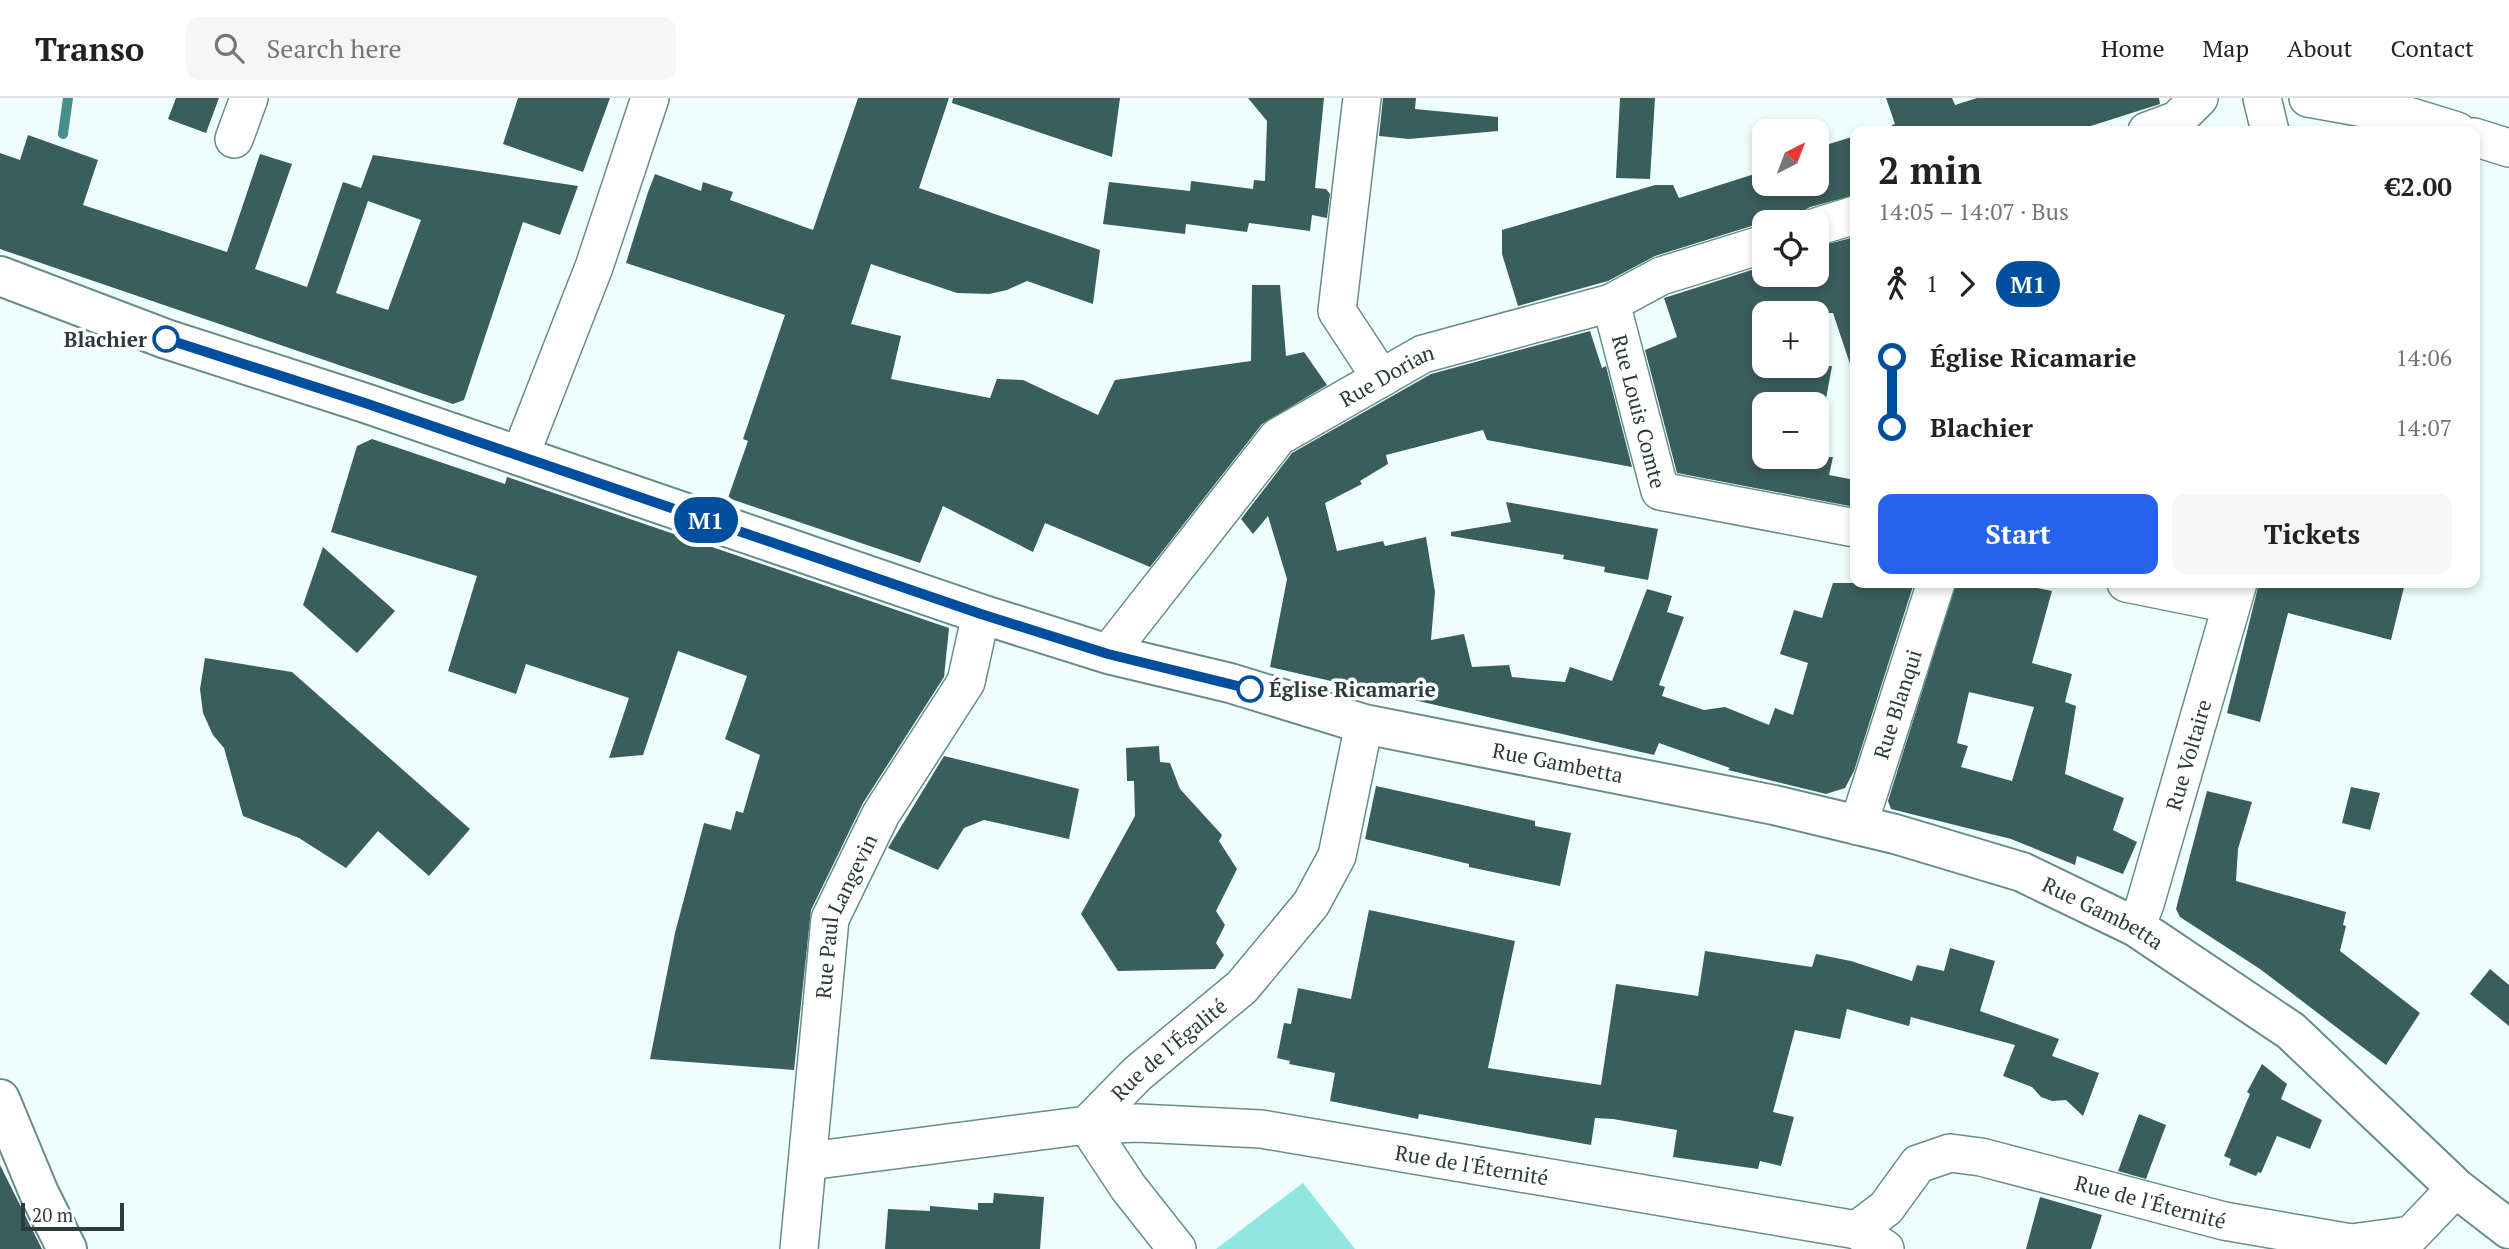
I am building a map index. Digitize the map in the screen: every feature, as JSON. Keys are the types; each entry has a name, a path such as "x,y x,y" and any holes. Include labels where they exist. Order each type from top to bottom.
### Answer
{"main road":[{"name":"Rue Gambetta","path":"0,276 166,339 520,456 981,614 1108,654 1230,683 1364,723 1774,805 2022,872 2136,927 2291,1031 2456,1188 2509,1229"},
{"path":"0,1099 39,1193 67,1249"}],"street":[{"path":"234,139 249,98"},
{"path":"520,456 594,267 650,98"},
{"path":"1362,98 1337,311 1381,378"},
{"path":"2161,126 2177,120 2199,98"},
{"path":"2262,98 2269,126"},
{"path":"2308,98 2395,107 2444,126"},
{"path":"2480,139 2509,148"},
{"path":"1829,223 1850,217"},
{"name":"Rue Dorian","path":"1108,654 1278,437 1423,354 1611,303 1661,276 1752,248"},
{"name":"Rue Louis Comte","path":"1611,303 1660,491 1850,527"},
{"name":"Rue Blanqui","path":"1857,826 1934,588"},
{"path":"2151,588 2210,600 2235,592"},
{"name":"Rue Voltaire","path":"2136,927 2145,904 2235,592"},
{"name":"Rue Paul Langevin","path":"799,1249 830,919 881,814 966,682 981,614"},
{"name":"Rue de l'Égalité","path":"1087,1125 1137,1074 1242,987 1311,904 1337,856 1364,723"},
{"name":"Rue de l'Éternité","path":"1087,1125 1138,1123 1261,1129 1871,1240 1886,1208 1918,1164 1950,1153 1981,1157 2224,1221 2351,1243 2411,1235 2456,1188"},
{"path":"809,1161 1087,1125 1128,1187 1177,1249"}],"shaded area":[{"path":"1303,1183 1355,1249 1216,1249"}],"building":[{"path":"176,98 219,98 206,133 168,119"},
{"path":"518,98 610,98 583,172 503,144"},
{"path":"858,98 949,98 919,188 1100,250 1093,304 1027,281 989,294 957,293 871,264 851,324 901,336 891,379 990,398 997,379 1023,380 1098,415 1115,380 1251,361 1252,285 1280,285 1286,356 1304,352 1327,385 1262,424 1150,567 1045,523 1033,552 943,506 920,563 728,498 748,441 743,439 785,315 626,263 648,192 655,174 701,191 703,182 733,192 730,200 813,230"},
{"path":"953,98 1120,98 1112,157 952,103"},
{"path":"1248,98 1324,98 1315,188 1326,189 1330,194 1327,218 1312,215 1310,231 1249,223 1247,232 1186,224 1185,234 1103,224 1109,182 1190,191 1191,181 1253,189 1254,180 1265,181 1267,121"},
{"path":"1383,98 1416,98 1415,109 1498,117 1498,131 1409,139 1379,136"},
{"path":"1620,98 1655,98 1650,179 1616,178"},
{"path":"1886,98 1952,98 1955,105 1977,98 2159,98 2160,104 2091,126 1892,126 1895,124"},
{"path":"28,135 98,160 83,205 227,252 260,154 292,164 255,269 307,287 343,182 361,188 373,155 578,186 560,235 523,222 464,400 453,404 0,249 0,153 20,160","holes":["368,201 421,220 388,310 336,293"]},
{"path":"1850,138 1850,196 1805,210 1752,210 1752,226 1655,256 1608,281 1518,306 1502,254 1502,230 1655,185 1673,185 1679,198 1752,175 1752,196 1829,196 1829,144"},
{"path":"1850,238 1850,364 1833,313 1829,313 1829,301 1752,301 1752,378 1829,378 1829,366 1832,366 1827,392 1752,392 1752,469 1829,469 1829,457 1833,457 1829,475 1850,479 1850,506 1677,473 1645,350 1677,337 1664,298 1752,270 1752,287 1829,287 1829,244"},
{"path":"1590,331 1602,368 1606,366 1632,467 1487,440 1483,430 1386,455 1388,464 1360,481 1362,484 1325,503 1337,551 1383,541 1385,546 1426,537 1435,592 1431,640 1464,634 1472,667 1509,665 1512,677 1565,682 1570,667 1612,681 1647,589 1672,596 1667,612 1684,617 1659,685 1665,687 1662,696 1704,710 1725,707 1769,725 1775,708 1793,715 1808,663 1780,654 1794,610 1822,618 1833,583 1850,583 1850,588 1912,588 1854,771 1845,788 1826,794 1728,770 1730,768 1659,743 1654,755 1270,667 1287,579 1268,516 1253,534 1241,519 1292,453 1431,374"},
{"path":"372,439 505,484 507,477 949,628 944,677 863,803 811,910 794,1070 650,1059 675,933 704,823 731,830 736,811 743,813 760,755 725,739 747,676 678,651 643,755 609,758 629,698 526,664 516,694 448,671 477,576 331,532 357,446"},
{"path":"1506,502 1658,529 1648,580 1604,572 1605,567 1563,559 1564,555 1451,536 1451,532 1511,522"},
{"path":"323,547 395,611 357,653 303,605"},
{"path":"1954,588 2037,588 2052,591 2032,663 2072,674 2065,702 2076,706 2065,774 2124,798 2113,830 2137,842 2123,874 2077,856 2075,865 2011,839 1891,809 1888,801","holes":["1969,692 2034,707 2012,781 1961,767 1968,746 1957,743"]},
{"path":"2258,588 2404,588 2391,640 2288,613 2260,722 2227,713"},
{"path":"205,658 292,672 470,829 429,876 378,831 346,868 299,838 243,816 224,748 213,735 203,713 200,689"},
{"path":"1159,746 1160,762 1170,763 1180,789 1222,835 1219,841 1237,869 1216,911 1225,925 1216,943 1224,955 1215,969 1118,971 1081,914 1135,816 1134,781 1127,781 1126,748"},
{"path":"944,756 1079,789 1069,839 984,820 964,828 938,870 888,848"},
{"path":"1376,786 1535,821 1535,826 1571,833 1560,886 1469,867 1469,864 1365,839"},
{"path":"2351,787 2380,793 2370,830 2342,823"},
{"path":"2207,791 2252,802 2238,849 2236,881 2346,912 2343,925 2346,926 2340,951 2420,1013 2386,1065 2260,969 2180,917 2176,909"},
{"path":"1369,910 1515,941 1488,1068 1601,1085 1616,984 1698,996 1705,951 1812,967 1816,954 1851,961 1912,981 1917,965 1944,971 1950,948 1995,961 1980,1011 2059,1039 2052,1056 2099,1073 2083,1116 2066,1100 2052,1101 2041,1097 2032,1087 2003,1076 2015,1045 1911,1017 1909,1026 1847,1009 1840,1039 1795,1030 1773,1112 1794,1117 1781,1166 1760,1161 1758,1169 1673,1157 1677,1130 1613,1119 1595,1118 1591,1145 1419,1114 1418,1119 1330,1101 1335,1073 1289,1064 1290,1061 1277,1058 1284,1023 1291,1024 1298,988 1351,999"},
{"path":"2490,969 2509,985 2509,1026 2470,994"},
{"path":"2262,1064 2287,1084 2281,1099 2322,1120 2310,1149 2277,1136 2261,1173 2258,1172 2256,1176 2229,1165 2231,1159 2224,1156 2250,1094 2247,1092"},
{"path":"2139,1114 2166,1125 2146,1179 2118,1171"},
{"path":"0,1165 42,1249 0,1249"},
{"path":"994,1193 1044,1197 1040,1249 885,1249 888,1209 930,1211 930,1206 978,1210 978,1203 993,1203"},
{"path":"2040,1197 2102,1215 2091,1249 2026,1249"}],"waterway":[{"path":"63,134 68,98"}],"bus line":[{"name":"M1","path":"166,339 365,403 981,614 1108,654 1250,689"}],"place":[{"name":"Blachier","path":"166,339"},
{"name":"Église Ricamarie","path":"1250,689"}]}
